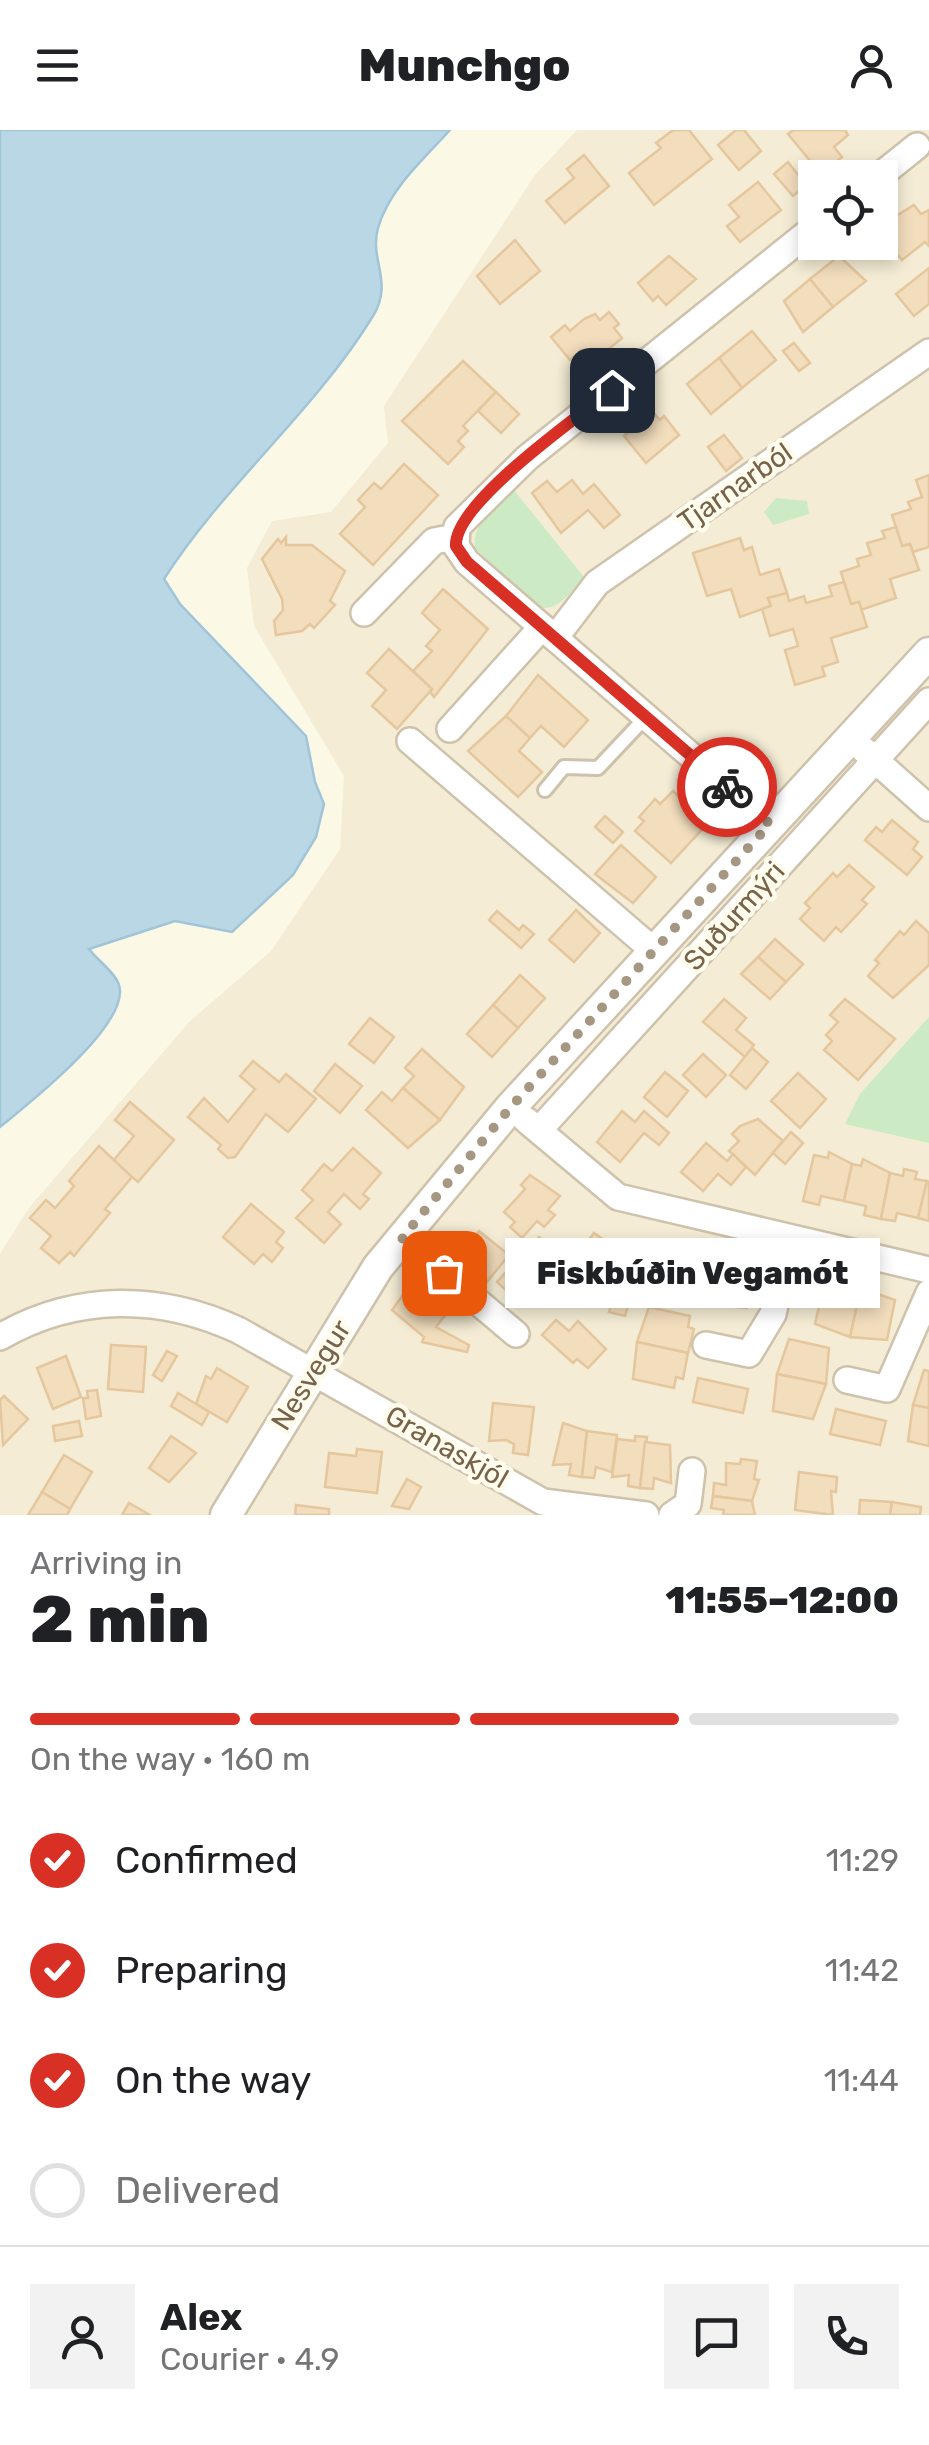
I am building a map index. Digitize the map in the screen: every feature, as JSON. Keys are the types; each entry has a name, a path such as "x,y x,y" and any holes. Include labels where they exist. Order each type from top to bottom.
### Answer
{"street":[{"path":"770,824 467,562 455,537 457,528 527,458 798,241"},
{"name":"Tjarnarból","path":"450,729 598,583 929,352"},
{"path":"364,613 434,541 455,537"},
{"name":"Nesvegur","path":"226,1515 378,1267 510,1108 929,652"},
{"name":"Suðurmýri","path":"539,1130 929,701"},
{"path":"849,737 929,808"},
{"path":"410,741 654,950"},
{"path":"510,1108 618,1197 929,1270"},
{"path":"402,1238 516,1334"},
{"path":"706,1345 749,1354 773,1314 790,1238"},
{"path":"847,1380 887,1389 929,1293"},
{"name":"Granaskjól","path":"0,1337 29,1322 84,1306 150,1304 214,1319 543,1502 646,1515"},
{"path":"672,1515 688,1504 692,1471"}],"lane":[{"path":"544,790 564,767 598,768 646,717"}],"shaded area":[{"path":"577,130 929,130 929,1515 0,1515 0,1254 28,1209 190,1021 271,951 340,849 344,776 254,626 247,568 272,521 331,512 388,443 384,406 535,175"}],"green space":[{"path":"513,489 584,577 549,608 533,604 475,548 481,522"},
{"path":"776,498 807,501 809,514 773,525 764,512"},
{"path":"929,1017 929,1143 845,1124 860,1094"}],"water":[{"path":"0,130 450,130 408,175 383,214 376,240 381,292 373,316 324,384 214,512 164,579 180,604 306,736 315,782 324,804 316,837 293,875 232,932 175,921 89,949 119,985 118,1001 109,1020 74,1062 0,1127"}],"building":[{"path":"673,130 689,130 712,159 654,205 629,173 661,148 656,143"},
{"path":"736,130 744,130 761,151 739,170 718,145"},
{"path":"793,130 845,130 848,135 834,147 842,157 838,160 809,160 788,134"},
{"path":"584,155 609,186 565,223 546,201 574,178 567,169"},
{"path":"788,162 798,175 798,192 793,196 774,174"},
{"path":"758,182 781,210 740,242 727,226 739,217 729,205"},
{"path":"914,205 921,214 929,210 929,246 925,242 902,260 898,255 898,215"},
{"path":"515,240 540,271 500,304 477,276"},
{"path":"669,256 696,279 666,305 658,296 653,301 638,283"},
{"path":"834,260 843,260 866,281 833,307 810,279"},
{"path":"929,268 929,304 914,316 896,294"},
{"path":"810,279 833,307 803,332 784,301"},
{"path":"609,312 619,324 614,328 622,338 592,363 581,350 570,360 551,337 565,325 570,331 584,319 595,314 600,320"},
{"path":"752,331 776,360 742,388 719,358"},
{"path":"794,343 810,363 799,371 783,351"},
{"path":"719,358 742,388 711,414 687,384"},
{"path":"463,361 496,392 463,426 468,431 458,441 464,447 448,464 402,421"},
{"path":"496,392 519,414 501,433 478,411"},
{"path":"652,411 660,420 664,416 679,435 646,463 624,436"},
{"path":"724,435 742,458 726,471 708,447"},
{"path":"404,464 438,495 373,565 340,534 365,507 358,500 374,483 381,489"},
{"path":"929,475 929,547 913,552 910,544 902,546 892,515 911,509 908,502 922,497 916,480"},
{"path":"572,480 583,494 594,484 620,515 604,528 588,510 561,533 532,493 547,481 557,492"},
{"path":"896,527 902,546 910,544 919,570 890,579 896,598 861,610 859,602 851,604 841,572 859,566 857,559 871,555 867,543 885,538 882,531"},
{"path":"286,537 286,545 312,545 345,571 330,601 335,605 314,628 310,624 302,631 276,635 274,621 283,610 282,599 262,559 278,539 281,543"},
{"path":"740,538 744,550 752,547 760,575 779,569 787,593 768,598 771,606 740,617 731,589 707,596 693,553"},
{"path":"844,582 851,604 859,602 867,627 831,638 838,662 822,667 825,676 795,685 785,650 798,646 793,629 770,636 762,609 771,606 768,598 787,593 789,601 804,596 806,603 832,596 829,586"},
{"path":"443,589 488,629 434,697 432,689 413,671 432,651 426,646 440,630 422,613"},
{"path":"389,649 432,689 397,729 372,706 386,690 367,673"},
{"path":"538,675 588,720 564,747 541,726 530,738 506,716"},
{"path":"506,716 530,738 519,751 542,772 518,797 468,751"},
{"path":"673,791 708,823 671,863 635,831 644,821 639,817 655,799 660,804"},
{"path":"605,816 623,832 613,843 595,827"},
{"path":"892,820 918,842 913,849 922,857 907,875 865,840 876,827 882,832"},
{"path":"621,845 656,877 633,903 595,874"},
{"path":"849,865 874,887 862,900 867,904 841,932 836,927 824,941 800,919 810,908 805,903 833,873 837,877"},
{"path":"576,910 600,933 574,962 549,940"},
{"path":"497,911 519,930 523,925 534,934 521,948 489,920"},
{"path":"916,921 929,933 929,965 893,998 868,976 879,963 875,960 900,931 904,935"},
{"path":"775,939 803,964 786,982 758,957"},
{"path":"758,957 786,982 770,999 741,974"},
{"path":"520,975 545,998 518,1028 493,1005"},
{"path":"724,999 746,1018 736,1030 754,1045 745,1057 703,1022"},
{"path":"845,999 895,1039 858,1080 824,1050 832,1041 826,1035 838,1022 830,1015"},
{"path":"493,1005 518,1028 492,1057 467,1034"},
{"path":"370,1018 394,1037 374,1063 349,1044"},
{"path":"752,1048 768,1062 746,1089 730,1075"},
{"path":"422,1049 464,1087 440,1120 403,1088 414,1076 405,1068"},
{"path":"703,1054 726,1075 706,1097 683,1075"},
{"path":"253,1061 279,1082 286,1074 316,1099 288,1132 266,1114 235,1157 228,1158 218,1149 221,1145 188,1117 204,1098 228,1122 255,1089 240,1076"},
{"path":"335,1064 362,1086 340,1113 314,1091"},
{"path":"665,1072 688,1091 667,1117 644,1097"},
{"path":"798,1073 826,1099 800,1128 771,1101"},
{"path":"403,1088 440,1120 408,1148 366,1110 382,1092 392,1101"},
{"path":"130,1102 174,1140 138,1182 113,1161 134,1136 115,1120"},
{"path":"622,1111 635,1122 644,1111 669,1133 659,1145 644,1133 620,1162 597,1142"},
{"path":"758,1119 783,1141 755,1175 729,1151 739,1141 732,1134"},
{"path":"791,1132 803,1143 785,1164 773,1153"},
{"path":"706,1143 727,1161 733,1154 746,1167 731,1185 718,1174 703,1191 681,1172"},
{"path":"99,1146 132,1177 105,1209 110,1213 74,1256 70,1252 59,1263 41,1248 51,1236 30,1218 46,1200 55,1208 74,1186 69,1181"},
{"path":"353,1148 381,1173 363,1194 369,1199 360,1209 344,1194 328,1212 341,1224 324,1243 296,1218 313,1200 302,1190 324,1164 332,1171"},
{"path":"829,1152 852,1164 844,1201 821,1196 819,1205 803,1201 814,1155 828,1158"},
{"path":"863,1159 890,1173 881,1219 864,1215 866,1206 844,1201 852,1164 861,1166"},
{"path":"904,1169 917,1172 915,1179 927,1181 918,1218 897,1213 895,1221 881,1219 890,1173 903,1176"},
{"path":"530,1175 560,1196 548,1210 555,1215 544,1227 537,1221 522,1238 510,1227 515,1222 504,1212 525,1189 521,1185"},
{"path":"929,1182 929,1221 918,1218"},
{"path":"251,1204 284,1232 276,1242 283,1248 272,1262 263,1254 254,1264 223,1237"},
{"path":"479,1231 509,1255 482,1288 453,1264"},
{"path":"594,1233 626,1255 617,1264 625,1271 611,1286 604,1280 588,1297 567,1270"},
{"path":"539,1237 552,1248 537,1266 524,1255"},
{"path":"684,1251 722,1256 711,1305 686,1300 688,1294 676,1292"},
{"path":"522,1254 545,1276 520,1303 497,1282"},
{"path":"722,1256 756,1267 747,1308 711,1305"},
{"path":"421,1270 457,1300 436,1327 469,1345 467,1352 422,1342 424,1337 392,1310"},
{"path":"824,1284 861,1288 850,1337 815,1324"},
{"path":"616,1288 632,1293 625,1316 609,1312"},
{"path":"861,1288 895,1300 887,1340 850,1337"},
{"path":"649,1307 690,1316 688,1327 694,1329 688,1353 637,1342"},
{"path":"556,1320 569,1331 578,1321 606,1349 588,1368 577,1359 573,1363 542,1335"},
{"path":"789,1339 829,1348 826,1384 777,1374"},
{"path":"637,1342 688,1353 683,1379 676,1377 674,1388 633,1379"},
{"path":"111,1345 146,1347 143,1392 108,1389"},
{"path":"167,1351 177,1356 162,1381 153,1375"},
{"path":"66,1356 81,1397 53,1409 37,1368"},
{"path":"217,1368 248,1387 227,1422 196,1404 206,1376 211,1379"},
{"path":"924,1370 929,1371 929,1408 913,1405"},
{"path":"777,1374 826,1384 813,1419 773,1411"},
{"path":"698,1378 748,1389 743,1413 693,1402"},
{"path":"97,1390 101,1416 86,1419 83,1398 88,1398 87,1391"},
{"path":"178,1393 209,1412 202,1425 171,1406"},
{"path":"4,1396 28,1419 3,1445 0,1400"},
{"path":"493,1403 534,1407 528,1455 513,1453 514,1444 506,1440 489,1441"},
{"path":"913,1405 929,1408 929,1446 908,1441"},
{"path":"836,1409 886,1421 880,1445 830,1434"},
{"path":"79,1421 82,1436 55,1441 53,1426"},
{"path":"563,1423 587,1431 582,1477 569,1475 571,1464 553,1465"},
{"path":"587,1431 617,1435 612,1472 596,1467 594,1478 582,1477"},
{"path":"171,1436 196,1453 169,1482 149,1468"},
{"path":"635,1436 647,1437 640,1488 628,1486 629,1475 612,1477 617,1439 635,1441"},
{"path":"645,1442 670,1445 671,1483 654,1478 653,1489 640,1488"},
{"path":"357,1449 382,1452 377,1493 325,1487 329,1453 356,1456"},
{"path":"64,1455 92,1472 70,1509 42,1492"},
{"path":"741,1459 757,1461 754,1479 759,1480 752,1501 713,1496 714,1483 726,1485 726,1463 740,1464"},
{"path":"799,1472 837,1477 836,1492 831,1491 833,1515 795,1510"},
{"path":"407,1479 421,1487 409,1509 392,1506"},
{"path":"42,1492 70,1509 67,1515 28,1515"},
{"path":"713,1496 752,1501 755,1515 723,1515 724,1510 711,1508"},
{"path":"860,1500 892,1502 890,1515 859,1515"},
{"path":"892,1502 921,1507 920,1515 890,1515"},
{"path":"129,1503 150,1515 122,1515"},
{"path":"296,1505 329,1509 329,1515 295,1515"}],"way so far":[{"path":"444,1273 402,1238 510,1108 770,824 727,787"}],"place":[{"name":"Fiskbúðin Vegamót","path":"444,1273"}],"route":[{"path":"612,390 527,458 470,514 457,528 456,546 467,562 727,787"}]}
